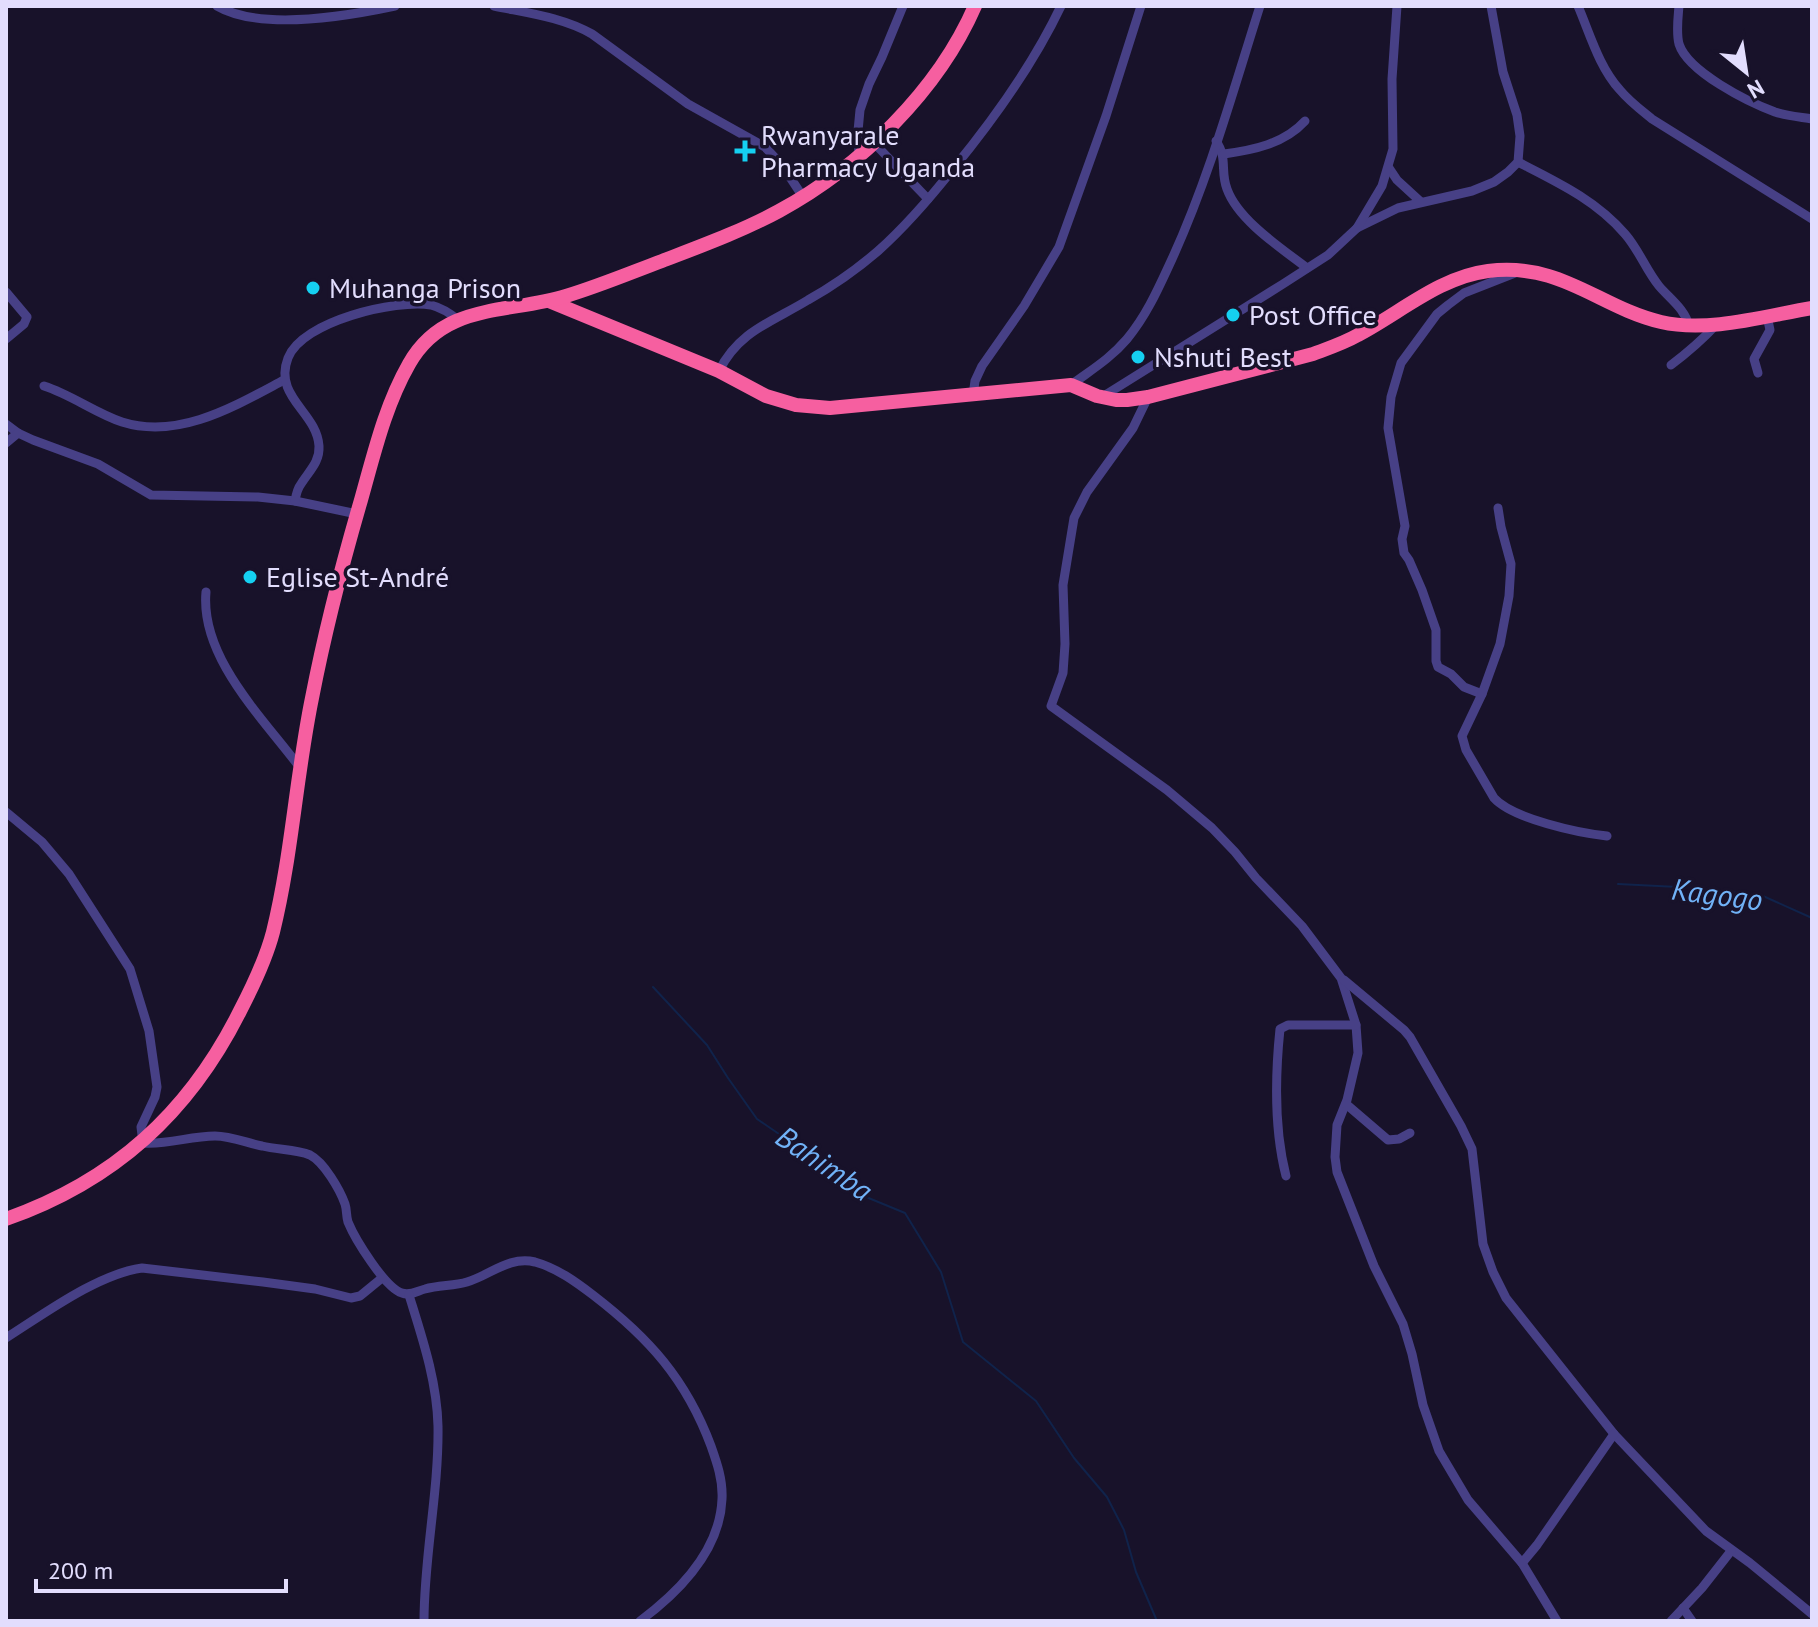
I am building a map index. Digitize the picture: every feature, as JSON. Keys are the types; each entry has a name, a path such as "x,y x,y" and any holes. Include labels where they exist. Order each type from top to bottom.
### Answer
{"highway":[{"path":"6,1219 65,1196 143,1143 193,1088 227,1037 247,998 272,937 286,872 311,699 357,514 391,401 411,360 432,337 458,320 482,311 549,301 589,289 705,245 776,213 803,197 859,156 905,111 961,36 975,6"},
{"path":"549,301 719,371 766,396 811,408 854,407 1071,385 1102,397 1127,400 1148,397 1336,346 1427,293 1459,278 1485,271 1522,270 1553,276 1645,318 1670,324 1717,324 1812,308"}],"street":[{"path":"217,6 248,16 320,19 395,6"},
{"path":"494,6 563,21 592,34 680,99 765,147 782,165 803,197"},
{"path":"859,156 860,110 903,6"},
{"path":"719,371 743,338 816,296 895,236 986,128 1036,55 1061,6"},
{"path":"973,395 982,366 1024,306 1059,247 1141,6"},
{"path":"1071,385 1100,365 1127,338 1159,288 1198,197 1260,6"},
{"path":"1102,397 1328,255 1357,228 1382,186 1393,149 1392,79 1397,6"},
{"path":"1357,228 1398,208 1472,191 1494,182 1518,162 1520,136 1517,115 1503,72 1491,6"},
{"path":"1578,6 1609,75 1636,107 1812,219"},
{"path":"1679,6 1680,47 1695,68 1776,112 1812,119"},
{"path":"1224,154 1271,144 1288,136 1305,121"},
{"path":"1216,141 1224,154 1225,184 1237,207 1307,268"},
{"path":"874,143 928,199"},
{"path":"1518,162 1577,193 1604,213 1626,235 1659,285 1683,313 1689,326"},
{"path":"1389,168 1421,202"},
{"path":"1482,694 1464,687 1438,667 1436,630 1422,590 1404,553 1402,539 1405,526 1388,428 1391,397 1401,363 1437,314 1464,293 1522,270"},
{"path":"6,292 27,317 24,324 6,339"},
{"path":"295,501 300,484 318,458 319,446 312,426 284,380 288,356 295,347 320,327 381,308 418,304 443,309 458,320"},
{"path":"1758,373 1754,359 1770,330 1767,316"},
{"path":"1671,365 1696,346 1717,324"},
{"path":"44,386 122,422 162,427 189,422 237,405 284,380"},
{"path":"1148,397 1133,428 1087,492 1074,518 1063,585 1063,673 1051,706 1167,790 1212,828 1302,926 1341,978 1404,1030 1417,1047 1472,1149 1483,1244 1506,1298 1614,1434 1706,1531 1812,1614"},
{"path":"6,424 47,446 98,464 151,495 258,497 357,514"},
{"path":"6,443 18,433"},
{"path":"1498,508 1511,564 1509,596 1500,644 1482,694 1462,736 1466,750 1497,802 1541,821 1581,833 1607,836"},
{"path":"206,592 209,630 222,662 301,769"},
{"path":"6,812 42,842 69,874 130,969 149,1031 157,1087 141,1127 143,1143 222,1136 310,1155 321,1163 344,1201 348,1221 382,1278 394,1289 409,1295 466,1282 512,1262 538,1263 558,1271 617,1315 670,1368 693,1404 708,1438 719,1468 722,1499 712,1541 698,1566 640,1621"},
{"path":"1341,978 1356,1025 1358,1053 1346,1104 1337,1125 1337,1172 1374,1266 1403,1324 1423,1405 1439,1451 1468,1500 1522,1563 1557,1621"},
{"path":"1286,1176 1280,1144 1277,1095 1280,1029 1288,1025 1356,1025"},
{"path":"1346,1104 1388,1140 1410,1133"},
{"path":"6,1338 85,1290 128,1270 142,1268 251,1280 315,1289 351,1298 360,1296 382,1278"},
{"path":"409,1295 427,1355 438,1426 424,1621"},
{"path":"1522,1563 1614,1434"},
{"path":"1671,1621 1731,1551"},
{"path":"1683,1608 1692,1621"}],"waterway":[{"name":"Kagogo","path":"1618,884 1698,888 1763,896 1812,918"},
{"name":"Bahimba","path":"653,987 707,1045 757,1119 820,1162 854,1192 905,1213 941,1272 963,1342 1036,1401 1074,1458 1107,1497 1124,1530 1136,1572 1157,1621"}],"place":[{"name":"Rwanyarale Pharmacy Uganda","path":"745,151"},
{"name":"Muhanga Prison","path":"313,288"},
{"name":"Post Office","path":"1233,315"},
{"name":"Nshuti Best","path":"1138,357"},
{"name":"Eglise St-André","path":"250,577"}]}
